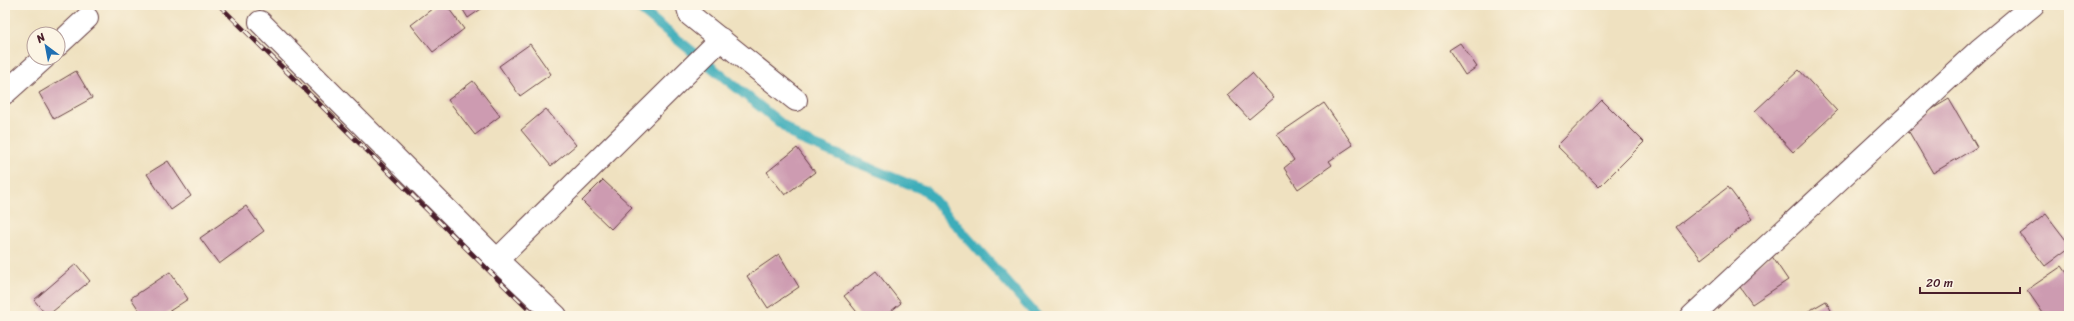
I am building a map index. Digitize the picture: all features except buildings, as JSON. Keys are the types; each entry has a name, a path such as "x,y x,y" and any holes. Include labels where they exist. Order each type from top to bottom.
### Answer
{"street":[{"path":"688,5 690,15 796,100"},
{"path":"1692,316 1979,50 2033,5"},
{"path":"66,38 87,18"},
{"path":"260,22 497,260 556,316"},
{"path":"497,260 721,39"},
{"path":"5,93 35,66"}],"waterway":[{"path":"635,5 800,139 926,191 1037,316"}],"railway":[{"path":"219,5 535,316"}]}
